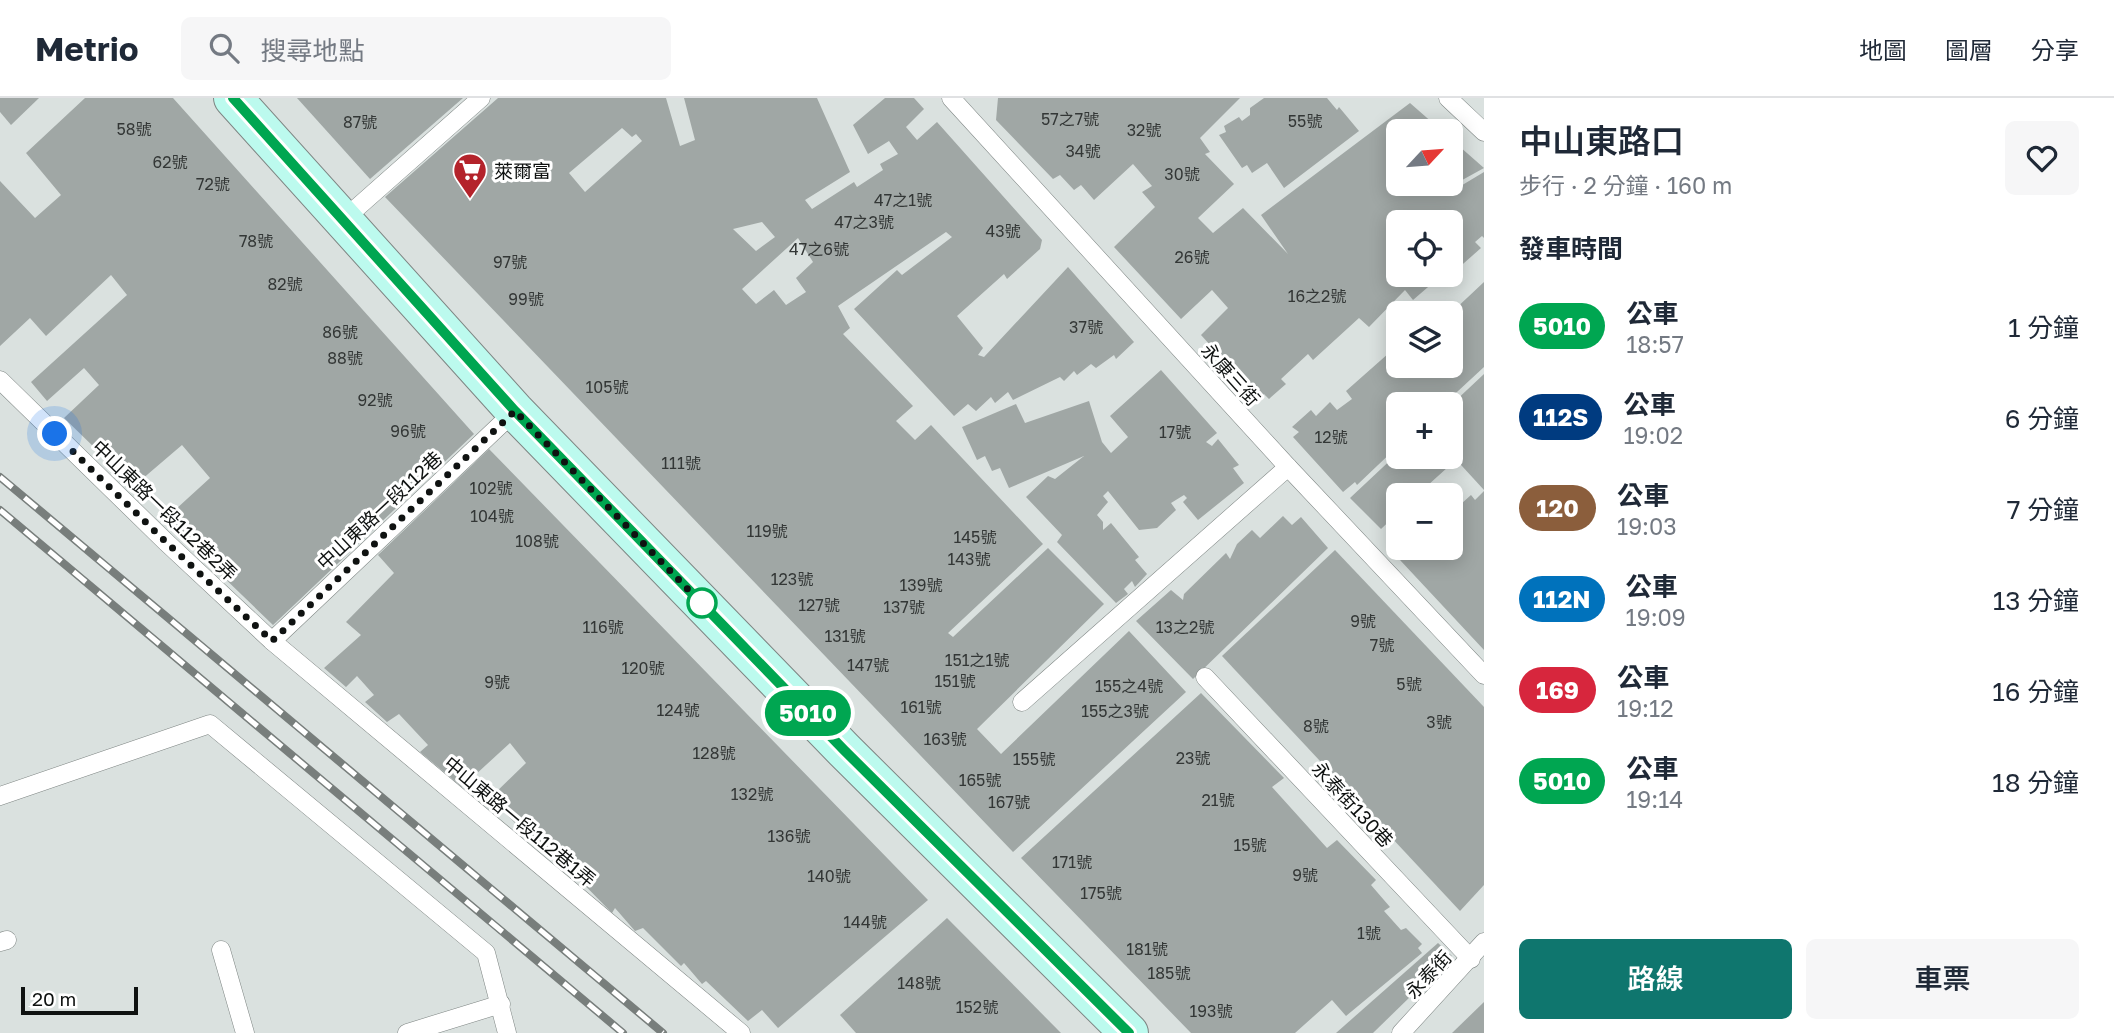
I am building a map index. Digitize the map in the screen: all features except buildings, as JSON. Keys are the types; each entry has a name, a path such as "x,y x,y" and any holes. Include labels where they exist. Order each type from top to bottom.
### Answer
{"main road":[{"path":"233,98 515,411 844,750 1129,1033"}],"lane":[{"path":"343,220 481,98"},
{"path":"1448,98 1484,132"},
{"name":"永康三街","path":"955,99 1288,467 1484,675"},
{"name":"中山東路一段112巷2弄","path":"0,380 272,641"},
{"name":"中山東路一段112巷","path":"272,641 515,411"},
{"path":"1022,702 1288,467"},
{"name":"中山東路一段112巷1弄","path":"272,641 741,1033"},
{"name":"永泰街130巷","path":"1205,677 1471,959"},
{"path":"0,796 210,724 486,953 507,1033"},
{"name":"永泰街","path":"1401,1033 1484,942"},
{"path":"221,950 245,1033"},
{"path":"407,1033 500,1004"}],"railway":[{"path":"0,477 663,1033"},
{"path":"0,510 623,1033"}],"bus line":[{"name":"5010","path":"233,98 515,411 844,750 1129,1033"}],"place":[{"name":"萊爾富","path":"470,200"}],"route":[{"path":"55,434 272,641 515,411 708,610 702,603"}]}
